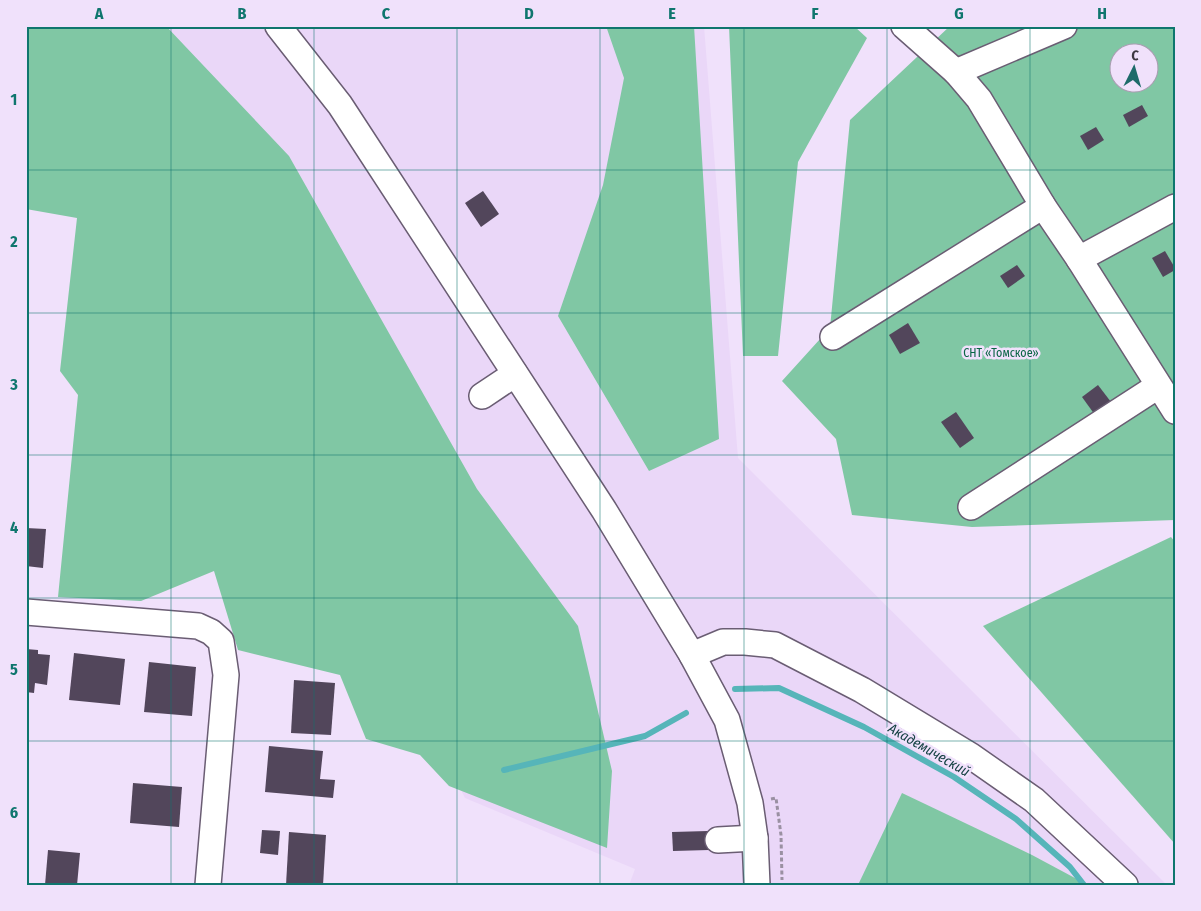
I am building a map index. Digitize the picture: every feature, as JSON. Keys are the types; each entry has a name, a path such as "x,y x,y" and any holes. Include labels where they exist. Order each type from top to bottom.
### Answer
{"street":[{"path":"278,26 340,105 604,510 692,655 727,720 750,804 755,838 757,885"},
{"path":"904,26 956,72 979,99 1043,206 1079,259 1175,411"},
{"path":"956,72 1064,26"},
{"path":"833,337 1043,206"},
{"path":"1079,259 1175,207"},
{"path":"482,396 516,374"},
{"path":"971,508 1158,386"},
{"path":"26,612 198,626 211,632 221,641 226,675 208,885"},
{"path":"692,655 723,642 775,645 862,690 971,756 1034,800 1126,885"},
{"path":"718,840 755,838"}],"shaded area":[{"path":"62,26 704,26 738,458 1167,885 629,885 635,869 465,798"}],"green space":[{"path":"26,26 166,26 289,156 477,489 578,626 612,771 607,848 449,786 420,755 366,739 340,675 238,650 214,571 141,601 58,597 78,395 60,371 77,218 26,209"},
{"path":"606,26 694,26 719,439 649,471 558,316 603,185 624,78"},
{"path":"729,26 854,26 867,38 798,162 778,356 743,356"},
{"name":"СНТ «Томское»","path":"950,26 1175,26 1175,520 972,527 852,515 836,439 782,381 830,328 850,120"},
{"path":"1171,537 1175,542 1175,844 983,626"},
{"path":"902,793 1032,855 1088,885 858,885"}],"building":[{"path":"1142,105 1148,116 1129,127 1123,115"},
{"path":"1096,127 1104,140 1088,150 1080,136"},
{"path":"483,191 499,214 481,227 465,203"},
{"path":"1165,251 1175,270 1163,277 1152,258"},
{"path":"1017,265 1025,276 1008,288 1000,276"},
{"path":"908,323 920,343 900,354 889,335"},
{"path":"1098,385 1111,402 1095,415 1082,397"},
{"path":"956,412 974,438 960,448 941,422"},
{"path":"26,528 46,529 43,568 26,566"},
{"path":"26,649 38,650 38,654 50,655 47,685 35,683 34,693 26,692"},
{"path":"74,653 125,659 120,705 69,700"},
{"path":"149,662 196,667 192,716 144,712"},
{"path":"294,680 335,683 331,735 291,733"},
{"path":"269,746 323,751 320,779 335,780 333,798 265,792"},
{"path":"133,783 182,787 179,827 130,823"},
{"path":"262,830 280,831 278,855 260,853"},
{"path":"708,831 709,850 673,851 672,832"},
{"path":"289,832 326,835 323,885 286,885"},
{"path":"48,850 80,853 77,885 45,885"}],"waterway":[{"name":"Академический","path":"735,689 779,688 864,727 954,777 1016,819 1070,867 1084,885"},
{"name":"Академический","path":"504,770 645,736 686,713"}]}
